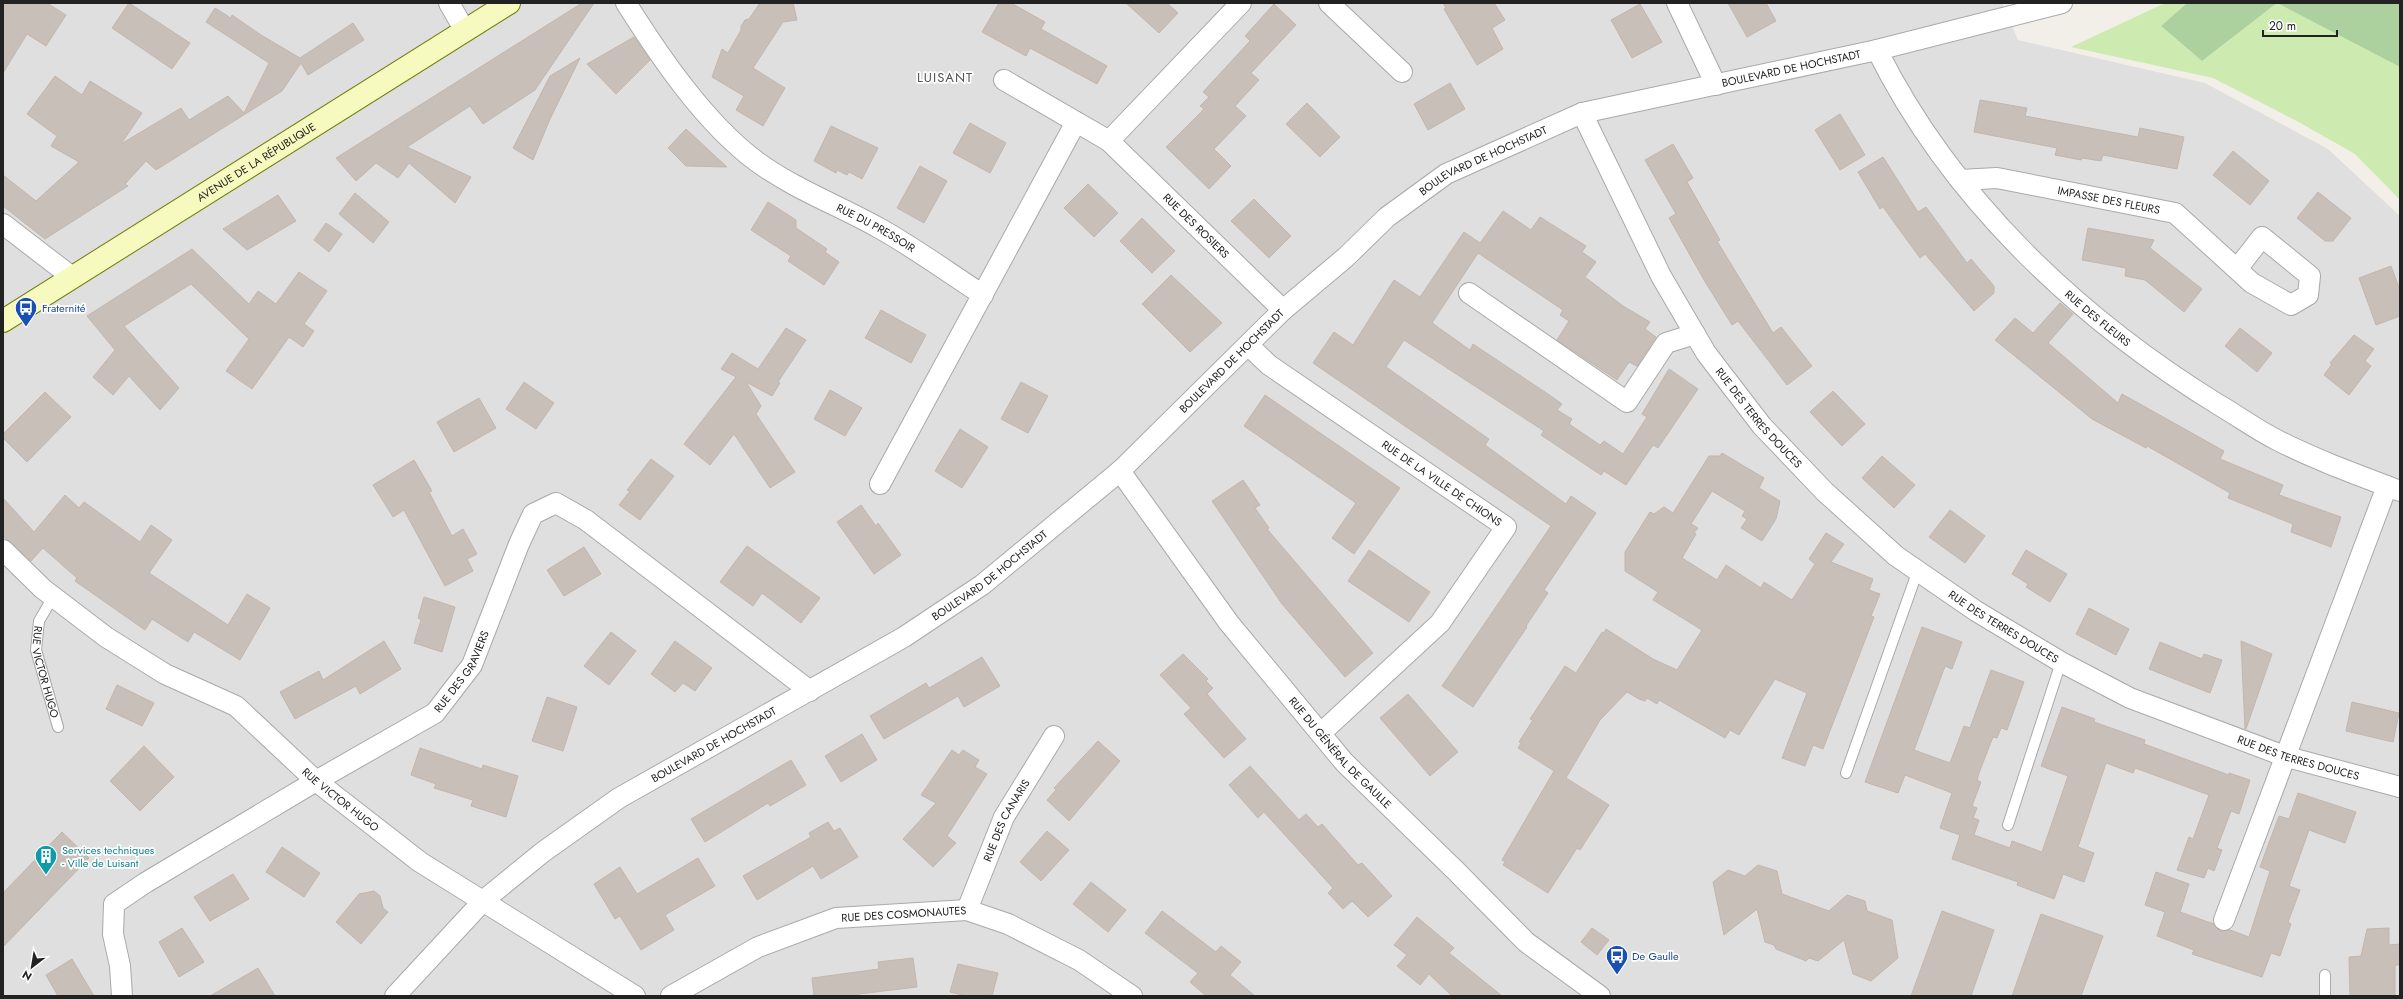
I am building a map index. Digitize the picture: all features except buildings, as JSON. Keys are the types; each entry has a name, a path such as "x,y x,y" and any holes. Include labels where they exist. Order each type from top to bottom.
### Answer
{"main road":[{"name":"AVENUE DE LA RÉPUBLIQUE","path":"3,321 509,3"}],"street":[{"path":"450,3 465,31"},
{"name":"RUE DU PRESSOIR","path":"626,3 654,47 685,87 716,124 756,161 805,191 879,228 983,295"},
{"path":"1109,141 1240,3"},
{"path":"1329,3 1402,72"},
{"path":"1677,3 1716,85"},
{"name":"BOULEVARD DE HOCHSTADT","path":"395,996 484,900 543,852 619,798 904,637 982,585 1120,471 1249,346 1283,310 1346,257 1387,217 1446,174 1582,113 1716,85 1832,58 1877,50 2062,3"},
{"name":"RUE DES FLEURS","path":"1877,50 1895,87 1960,180 2002,229 2052,279 2108,329 2183,382 2276,439 2349,472 2394,488"},
{"name":"RUE DES ROSIERS","path":"1004,80 1109,141 1283,310"},
{"name":"RUE DES TERRES DOUCES","path":"1582,113 1661,276 1706,353 1773,437 1825,492 1896,556 1976,611 2061,662 2130,698 2286,757 2400,787"},
{"path":"880,484 1076,122"},
{"name":"IMPASSE DES FLEURS","path":"1960,180 1997,178 2175,213 2237,269"},
{"path":"3,224 72,277"},
{"path":"1469,293 1627,402 1666,344 1695,334"},
{"name":"RUE DE LA VILLE DE CHIONS","path":"1249,346 1269,365 1506,527 1440,623 1321,733"},
{"name":"RUE DU GÉNÉRAL DE GAULLE","path":"1120,471 1229,624 1344,762 1456,870 1526,942 1600,996"},
{"path":"2224,920 2286,757 2394,488"},
{"name":"RUE DES GRAVIERS","path":"122,996 120,966 113,934 114,904 146,883 316,781 434,713 472,665 519,544 533,514 556,503 586,520 810,691"},
{"name":"RUE VICTOR HUGO","path":"3,550 54,597 106,637 165,674 236,706 316,781 420,862 484,900 635,996"},
{"name":"RUE DES CANARIS","path":"967,910 1004,817 1054,736"},
{"name":"RUE DES COSMONAUTES","path":"671,996 758,947 836,918 967,910 1008,924 1079,960 1132,996"}],"lane":[{"path":"1846,773 1918,570"},
{"name":"RUE VICTOR HUGO","path":"54,597 40,621 36,650 58,727"},
{"path":"2008,825 2061,662"},
{"path":"2325,975 2325,996"}],"shaded area":[{"path":"3,3 2002,3 2018,40 2205,83 2328,149 2400,216 2400,996 3,996"}],"green space":[{"path":"2165,3 2187,3 2161,26 2202,61 2277,3 2400,67 2400,200 2355,154 2295,120 2213,78 2071,47"},
{"path":"2187,3 2277,3 2202,61 2161,26"},
{"path":"2277,3 2400,3 2400,67"}],"place":[{"name":"Fraternité","path":"26,328"},
{"name":"Services techniques - Ville de Luisant","path":"46,876"},
{"name":"De Gaulle","path":"1617,976"}],"district":[{"name":"LUISANT","path":"945,77"}]}
